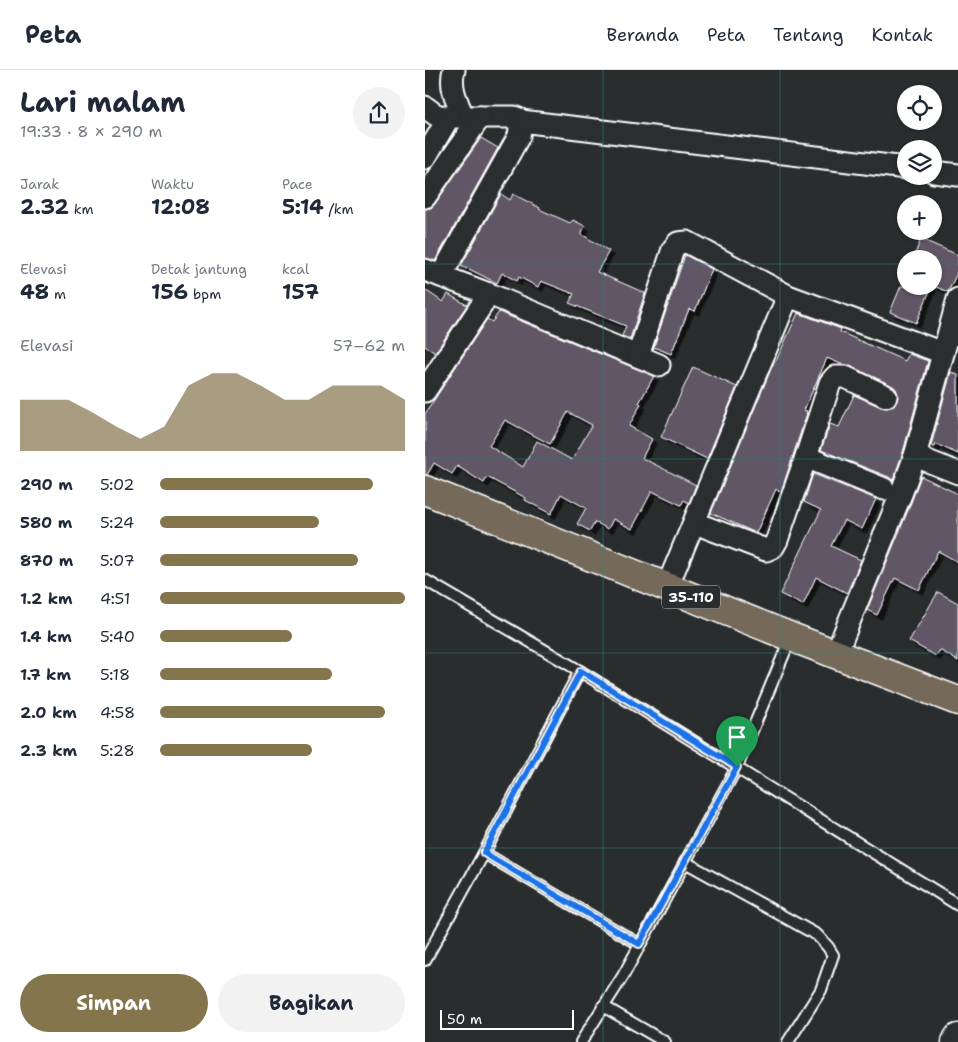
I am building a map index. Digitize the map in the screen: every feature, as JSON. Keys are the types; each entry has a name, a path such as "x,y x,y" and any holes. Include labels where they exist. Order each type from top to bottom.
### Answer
{"main road":[{"name":"35-110","path":"425,490 791,637 958,701"},
{"path":"956,1042 958,1038"}],"street":[{"path":"425,197 464,116 455,96 454,70"},
{"path":"425,107 436,115 514,116 521,121 897,167"},
{"path":"425,158 464,116"},
{"path":"521,121 519,136 433,273 489,294 659,365"},
{"path":"942,173 958,175"},
{"path":"638,356 673,249 677,242 687,242 696,246 788,296 943,353"},
{"path":"425,391 489,294"},
{"path":"667,587 788,296"},
{"path":"836,654 915,456 958,299"},
{"path":"695,523 766,550 773,547 806,457 830,383 835,376 845,377 886,396"},
{"path":"915,456 958,473"},
{"path":"806,457 884,489"}],"lane":[{"path":"425,580 581,671 958,905"},
{"path":"581,1042 623,976 737,767 791,637"},
{"path":"425,960 581,671"},
{"path":"484,853 639,944"},
{"path":"685,862 817,935 828,947 833,956 821,990 788,1042"},
{"path":"603,1006 665,1042"}],"building":[{"path":"481,138 498,148 435,261 425,258 425,209 431,208 435,204"},
{"path":"501,194 510,200 513,194 539,209 570,223 573,220 585,226 581,234 609,251 597,272 645,293 630,339 622,336 626,326 569,303 574,294 541,281 538,287 519,277 517,281 502,273 497,283 461,266"},
{"path":"921,240 923,240 958,255 958,271 948,292 942,289 942,250 917,250"},
{"path":"685,255 712,269 695,311 689,309 671,354 654,347 653,349"},
{"path":"425,290 443,302 448,294 467,305 435,353 425,346"},
{"path":"897,295 928,295 916,323 890,312"},
{"path":"499,312 654,376 629,426 652,439 642,458 696,485 689,503 684,500 681,505 652,491 632,529 613,519 608,529 595,522 590,531 577,524 586,508 561,494 551,514 487,477 484,483 457,466 452,474 434,463 427,475 425,475 425,414 487,319 492,322","holes":["568,412 592,425 572,460 537,441 523,467 489,446 505,420 550,444"]},
{"path":"798,313 841,329 840,332 905,361 909,354 928,361 903,452 893,480 821,450 830,424 839,427 854,395 887,408 894,406 898,395 896,389 891,385 850,366 827,358 804,410 807,413 781,492 776,489 756,533 711,513 771,369"},
{"path":"693,367 737,387 707,459 661,437"},
{"path":"951,372 958,375 958,454 936,444 935,447 931,446"},
{"path":"813,474 876,499 862,529 844,520 831,546 861,560 847,593 816,577 803,605 780,594 821,510 804,502"},
{"path":"921,476 958,494 958,562 938,551 919,590 895,578 877,615 867,610"},
{"path":"938,592 958,603 958,661 940,650 936,656 909,641"}],"route":[{"path":"581,671 737,767 639,944 484,853 581,671"}]}
